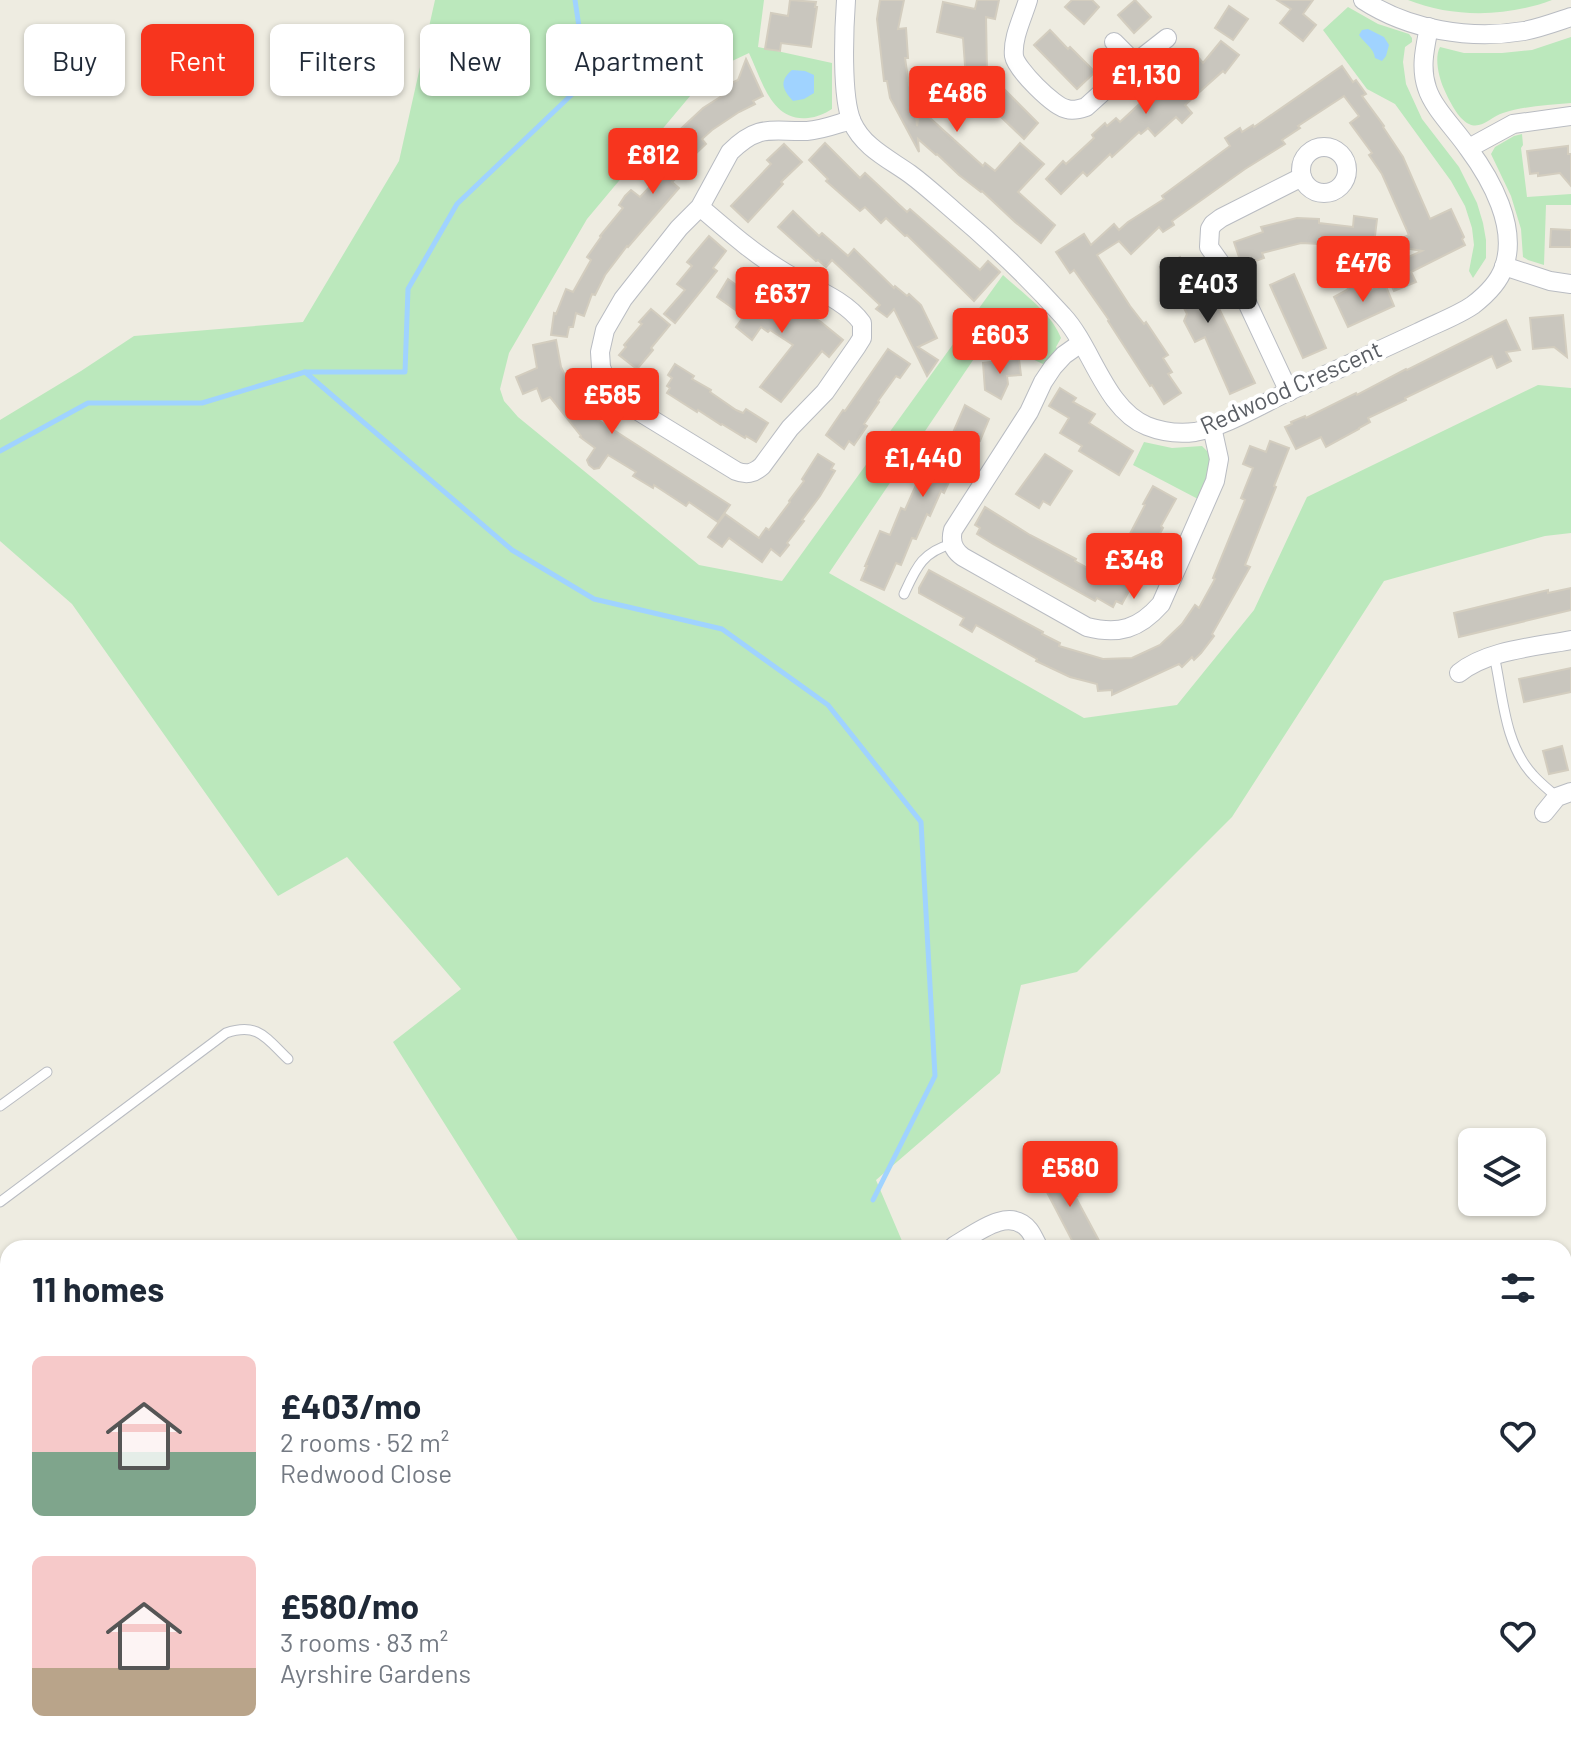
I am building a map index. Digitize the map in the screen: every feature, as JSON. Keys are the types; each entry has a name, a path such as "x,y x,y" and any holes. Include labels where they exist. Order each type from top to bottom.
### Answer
{"street":[{"path":"700,207 757,254 853,313 862,323 862,338 825,392 790,428 756,472 743,474 736,471 619,399 610,391 601,367 602,340 611,318 640,277 700,207 730,152 746,138 761,131 809,131 851,120 844,47 846,0"},
{"path":"1028,0 1017,34 1015,60 1022,72 1059,106 1067,109 1086,107 1167,38"},
{"path":"1363,0 1379,10 1429,27 1459,33 1523,31 1571,17"},
{"path":"1429,27 1424,53 1425,83 1429,94 1483,170 1503,215 1507,234 1504,266 1550,281 1571,284"},
{"path":"1114,42 1135,63"},
{"path":"1469,148 1513,124 1571,116"},
{"name":"Redwood Crescent","path":"851,120 861,137 955,211 1066,318 1118,404 1144,425 1162,431 1178,433 1212,427 1464,310 1485,295 1504,266"},
{"path":"1289,392 1244,296 1209,247 1208,235 1213,224 1221,218 1302,177"},
{"path":"1081,343 1053,367 1029,412 953,530 952,544 958,554 1087,627 1104,631 1133,627 1149,618 1161,604 1215,481 1219,459 1212,427"},
{"path":"1459,673 1471,663 1494,655 1571,640"},
{"path":"1544,813 1564,794"},
{"path":"965,1240 1001,1220 1016,1220 1029,1229 1035,1240"}],"lane":[{"path":"904,594 923,559 952,544"},
{"path":"1494,655 1503,706 1517,752 1532,774 1564,794"},
{"path":"0,1202 226,1033 242,1027 260,1033 288,1059"},
{"path":"0,1106 47,1072"}],"green space":[{"path":"435,0 764,0 758,47 832,63 832,109 808,118 795,117 776,106 749,53 733,61 733,24 546,24 546,96 690,96 587,219 509,353 500,389 504,401 518,417 699,565 782,581 1003,275 1050,320 1061,338 1056,347 1059,351 1045,365 988,338 829,573 1084,718 1177,705 1254,610 1307,497 1538,385 1571,388 1571,533 1545,536 1384,581 1232,817 1077,972 1021,985 1000,1073 876,1180 902,1240 518,1240 393,1042 461,989 347,857 278,896 72,604 0,541 0,420 134,336 303,322 399,161 420,67 420,96 530,96 530,24 430,24"},
{"path":"1408,0 1552,0 1517,10 1480,13 1443,10"},
{"path":"1348,7 1412,38 1412,42 1405,47 1403,62 1406,84 1422,119 1459,167 1483,223 1486,258 1473,278 1469,271 1474,245 1472,228 1465,206 1451,181 1395,104 1367,89 1323,30"},
{"path":"1571,37 1571,103 1511,111 1473,125 1465,122 1451,104 1439,74 1437,62 1440,47 1464,53 1502,53 1532,50"},
{"path":"1522,134 1527,197 1571,194 1571,205 1546,205 1544,265 1523,257 1521,229 1511,196 1491,154 1495,147"},
{"path":"1144,442 1172,448 1202,446 1207,451 1210,449 1211,468 1198,499 1133,465"}],"water":[{"path":"1368,29 1384,37 1389,45 1382,61 1375,58 1371,48 1359,35 1362,30"},
{"path":"792,70 814,75 814,93 793,101 784,85 785,78"}],"building":[{"path":"790,0 816,2 811,47 781,43 780,51 765,49 771,13 788,16"},
{"path":"880,0 904,0 898,29 906,28 908,58 905,58 909,85 914,95 917,126 920,109 983,166 985,163 995,171 1020,143 1044,164 1018,192 1055,225 1041,243 918,139 919,152 890,98 887,81 884,81 877,19"},
{"path":"977,0 999,0 995,19 986,17 987,72 1038,123 1024,139 974,91 966,99 956,88 966,79 963,38 937,32 943,2 975,9"},
{"path":"1072,0 1092,0 1099,7 1084,24 1065,7"},
{"path":"1135,0 1151,17 1134,33 1118,15"},
{"path":"1277,0 1313,0 1303,14 1316,25 1303,41 1280,23 1291,9"},
{"path":"1229,6 1248,19 1233,40 1215,28"},
{"path":"1050,30 1095,72 1077,89 1034,45"},
{"path":"1221,41 1239,55 1225,73 1223,71 1185,105 1192,113 1182,123 1176,117 1155,136 1148,128 1141,134 1139,132 1087,176 1083,172 1061,194 1046,179 1063,161 1066,164 1094,138 1092,135 1105,123 1107,126 1116,118 1120,122 1163,82 1165,85 1173,80 1198,57 1203,63"},
{"path":"746,59 763,96 702,139 706,144 672,182 679,188 605,275 595,295 592,294 584,316 576,313 567,337 551,335 554,313 566,289 573,292 591,260 587,257 623,208 619,205 625,196 631,190 640,197 667,169 660,162 665,157 660,152 664,148 664,138 671,138 703,108 722,96 733,96 733,82 738,80"},
{"path":"1342,66 1366,94 1362,96 1403,157 1430,219 1451,209 1465,245 1411,272 1416,282 1394,291 1383,268 1422,251 1405,248 1400,239 1409,235 1382,174 1369,155 1372,153 1350,123 1359,116 1344,96 1298,126 1300,128 1282,140 1285,144 1172,221 1174,225 1163,232 1159,227 1131,254 1119,241 1097,255 1130,306 1144,324 1146,322 1168,355 1163,358 1172,372 1168,374 1181,393 1164,404 1074,270 1070,273 1056,252 1084,234 1091,245 1114,224 1119,230 1164,199 1162,196 1230,146 1225,138 1240,128 1242,132 1254,127"},
{"path":"825,143 860,178 865,173 907,212 910,209 980,270 988,261 1000,272 974,301 907,235 886,218 881,223 865,207 860,211 826,181 828,179 809,160"},
{"path":"784,144 802,162 748,222 731,206 771,164 767,160"},
{"path":"1568,146 1571,186 1560,173 1530,174 1527,151"},
{"path":"793,211 819,236 822,233 848,256 854,249 894,288 907,296 909,294 921,305 937,338 918,347 938,360 927,376 894,309 887,317 876,309 880,305 832,260 826,267 816,261 778,227"},
{"path":"1354,216 1377,219 1374,244 1345,239 1344,248 1301,243 1262,253 1264,258 1242,266 1234,242 1263,232 1261,227 1297,218 1319,219 1319,223 1353,227"},
{"path":"1551,229 1571,230 1571,247 1550,247"},
{"path":"709,236 726,251 713,268 717,271 675,323 664,314 685,290 677,284 692,266 687,262"},
{"path":"1180,257 1196,281 1200,279 1212,304 1216,302 1255,383 1230,394 1205,337 1195,342 1184,321 1187,314 1160,267"},
{"path":"1294,274 1326,348 1303,358 1270,285"},
{"path":"728,279 739,287 742,284 770,304 773,299 788,311 793,304 843,340 829,357 822,351 781,402 760,387 793,345 761,327 752,340 736,327 744,316 717,297"},
{"path":"1385,284 1394,306 1348,327 1334,297 1350,285 1365,293"},
{"path":"651,309 670,325 637,369 619,355 642,324 639,322"},
{"path":"1563,315 1567,357 1554,347 1533,349 1530,318"},
{"path":"1506,320 1520,350 1506,352 1511,361 1497,368 1492,356 1368,418 1370,422 1326,447 1321,437 1296,449 1285,427 1291,422 1357,395"},
{"path":"556,340 561,367 570,386 595,418 730,505 718,522 689,502 686,506 654,485 653,488 633,476 636,472 608,455 599,468 594,469 587,460 595,448 580,437 550,397 542,401 537,388 523,394 516,377 537,368 533,345"},
{"path":"888,349 910,364 900,378 896,376 878,401 854,445 849,441 844,449 826,435"},
{"path":"1019,359 1021,375 1007,376 1008,384 1001,399 985,390 983,363"},
{"path":"675,364 736,410 743,413 746,409 768,423 756,442 667,393 672,378 668,375"},
{"path":"1060,388 1076,398 1073,402 1095,414 1089,423 1133,451 1119,475 1079,451 1082,446 1060,433 1069,418 1049,406"},
{"path":"965,405 989,419 980,441 975,439 963,464 958,462 944,493 941,491 916,539 912,538 901,565 896,563 884,590 861,580 880,531 890,535 901,508 905,510 916,485 919,486 937,446 940,447 943,439 949,442"},
{"path":"1270,441 1289,448 1245,565 1250,567 1212,634 1214,636 1194,660 1192,657 1182,667 1179,664 1112,695 1112,690 1098,691 1097,684 1070,677 1036,661 976,625 972,632 960,625 964,618 919,593 929,570 1043,632 1060,643 1059,646 1103,659 1132,658 1160,645 1182,624 1195,605 1199,608 1215,579 1245,500 1241,498 1253,468 1243,464 1250,446 1266,452"},
{"path":"818,454 834,464 831,469 835,471 780,556 771,549 762,562 729,538 722,547 708,537 725,514 759,538 790,502"},
{"path":"1045,454 1072,471 1050,505 1043,501 1039,508 1016,494"},
{"path":"1153,486 1176,499 1122,604 1116,601 1113,607 1097,598 1095,601 977,534 980,528 975,525 985,507 1111,581 1125,556 1120,553"},
{"path":"1571,588 1571,610 1459,637 1454,613 1548,590 1548,593"},
{"path":"1571,668 1571,692 1524,702 1519,679"},
{"path":"1562,746 1568,770 1549,774 1543,751"},
{"path":"1060,1166 1099,1240 1072,1240 1039,1177"}],"waterway":[{"path":"575,0 587,80 457,204 408,289 405,372 305,372 512,550 594,599 722,629 828,705 921,822 935,1076 873,1200"},
{"path":"0,451 88,403 202,403 305,372"}]}
